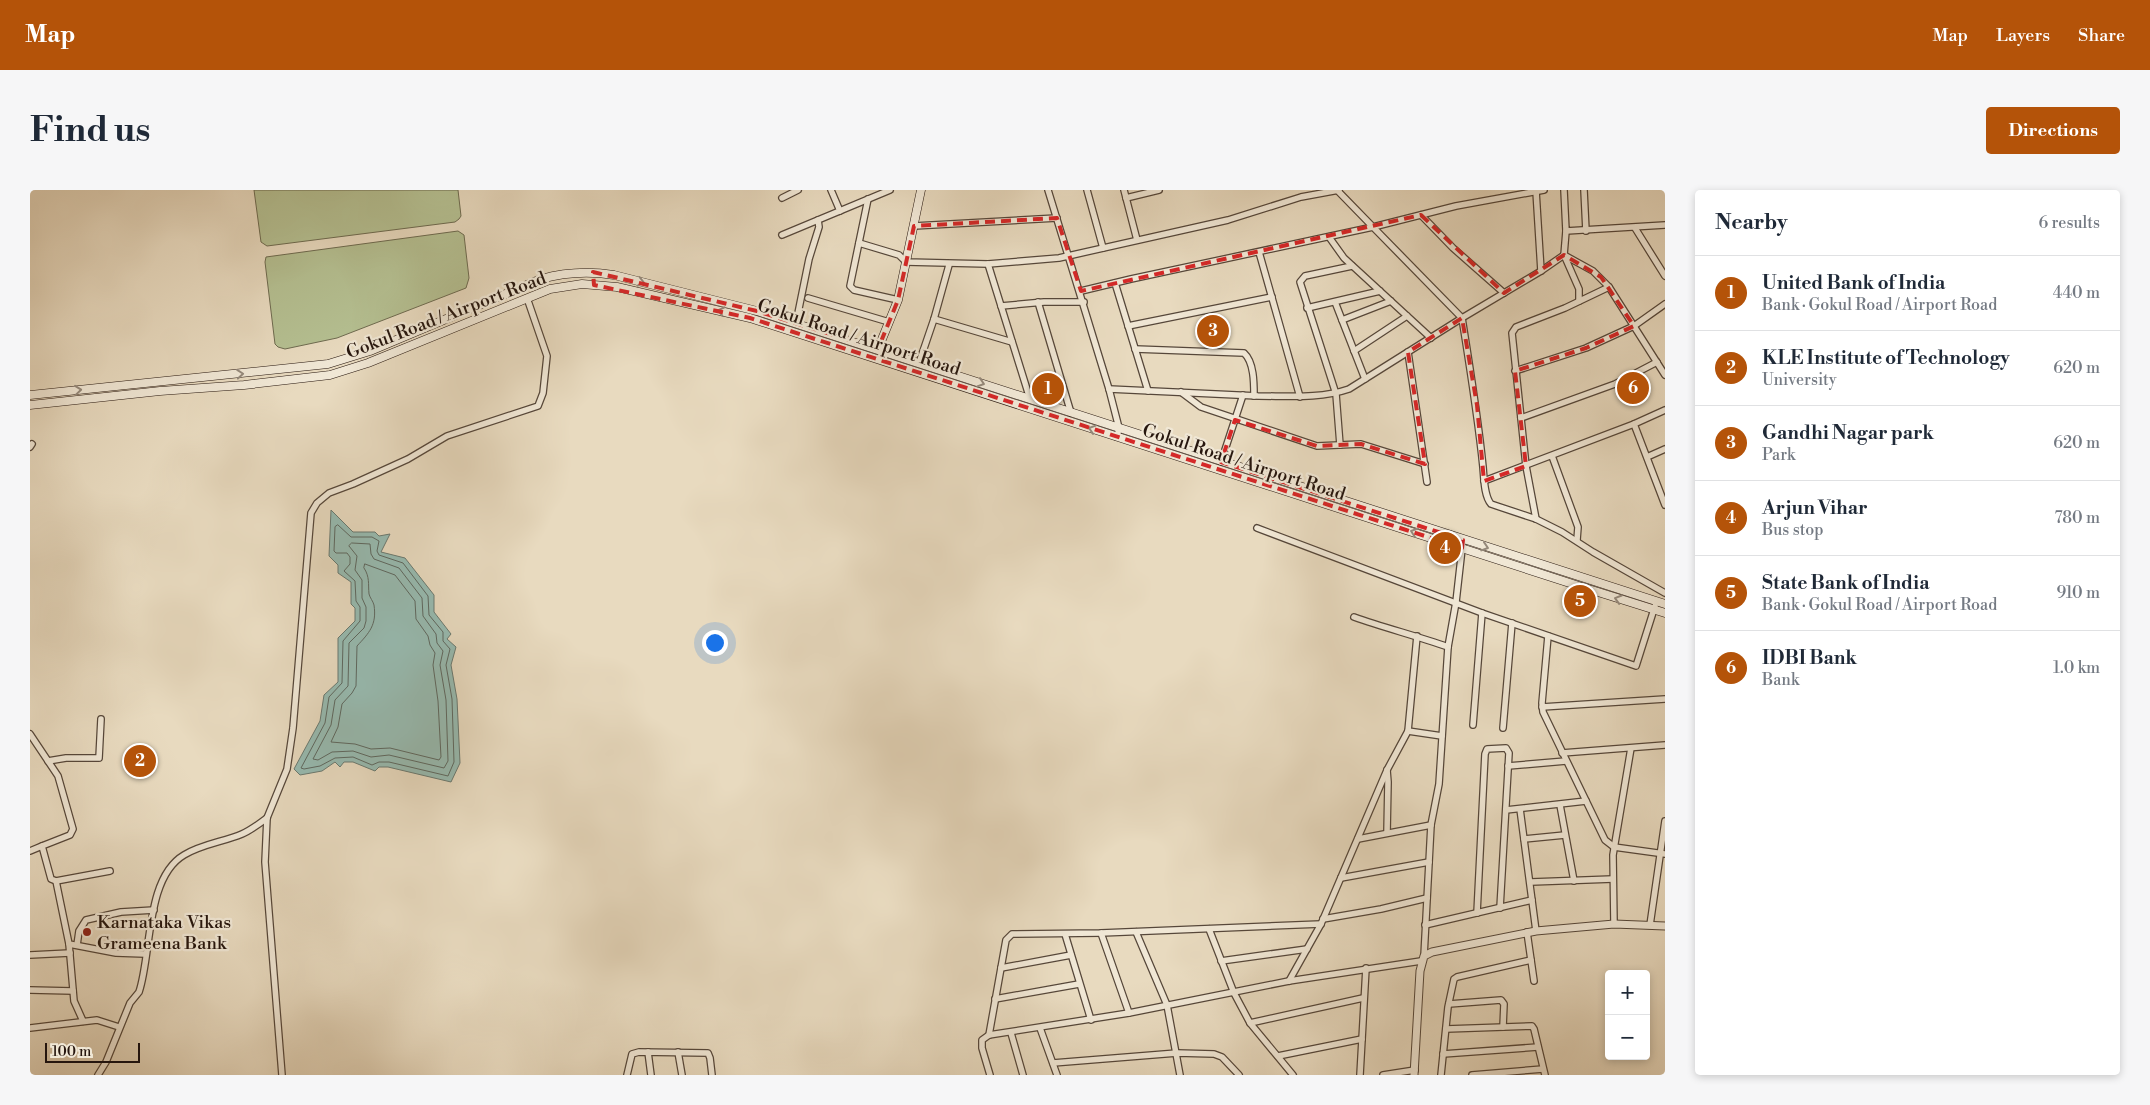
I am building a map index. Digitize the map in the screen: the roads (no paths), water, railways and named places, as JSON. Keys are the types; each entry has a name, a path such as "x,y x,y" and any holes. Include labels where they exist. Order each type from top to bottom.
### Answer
{"main road":[{"path":"878,349 898,300 921,190"},
{"path":"582,272 582,284"},
{"path":"593,272 594,285"},
{"path":"30,396 328,364 370,351 541,279 593,272 623,277 757,311 1463,540 1655,606 1665,604"},
{"name":"Gokul Road / Airport Road","path":"30,405 330,375 368,363 550,289 582,284 617,287 750,318 1462,548 1655,606 1665,612"}],"street":[{"path":"782,198 798,190"},
{"path":"831,190 840,211"},
{"path":"782,235 890,190"},
{"path":"1048,190 1084,302 1109,389 1119,428 1117,437"},
{"path":"1087,190 1103,248"},
{"path":"1124,190 1137,240"},
{"path":"1126,198 1159,190"},
{"path":"859,243 899,255 906,262 949,265 1046,260 1228,220 1302,197 1338,190 1462,318 1477,406 1484,481 1488,501 1491,504 1536,519 1577,540 1593,552 1665,593"},
{"path":"1080,292 1529,191 1544,190"},
{"path":"1564,190 1566,231 1564,255 1579,289 1579,301"},
{"path":"1584,190 1586,231"},
{"path":"1536,191 1541,272"},
{"path":"868,199 850,283 852,288 898,300"},
{"path":"1421,215 1453,248 1504,294"},
{"path":"914,226 1057,218"},
{"path":"796,324 809,260 819,228 818,220"},
{"path":"1566,231 1665,225"},
{"path":"1635,228 1665,276"},
{"path":"1329,237 1337,250 1352,266 1431,338"},
{"path":"1259,252 1300,396"},
{"path":"1109,389 1254,396 1336,394 1349,389 1462,318 1541,272 1564,255"},
{"path":"1564,255 1593,271 1609,287 1665,375"},
{"path":"988,264 1030,399"},
{"path":"919,363 949,265"},
{"path":"1340,445 1336,394 1300,286 1301,278 1352,266"},
{"path":"1115,283 1148,391"},
{"path":"1536,519 1526,466 1515,371 1513,329 1609,287"},
{"path":"1308,308 1380,291"},
{"path":"1128,326 1272,297"},
{"path":"282,1075 266,862 267,818 287,769 293,728 311,513 317,503 329,493 408,459 447,436 538,406 543,393 547,356 527,298"},
{"path":"808,298 889,322"},
{"path":"1342,320 1391,301"},
{"path":"1001,306 1038,302 1084,302"},
{"path":"1038,302 1071,413"},
{"path":"1335,302 1365,379"},
{"path":"1515,371 1586,348 1634,326 1665,304"},
{"path":"1354,351 1407,316"},
{"path":"934,319 1012,342"},
{"path":"1135,349 1244,353 1248,357 1253,377 1254,396"},
{"path":"1408,352 1427,482"},
{"path":"1521,418 1614,384 1657,362"},
{"path":"1181,392 1201,408 1317,446 1354,442 1425,464"},
{"path":"1221,462 1243,395"},
{"path":"1484,481 1634,424 1665,410"},
{"path":"1634,424 1665,504"},
{"path":"1647,457 1665,449"},
{"path":"1552,456 1578,527 1577,540"},
{"path":"1257,528 1482,613 1636,666 1655,606"},
{"path":"1383,1075 1414,1072 1431,825 1439,784 1448,647 1456,602 1463,540"},
{"path":"1473,725 1482,613"},
{"path":"1354,617 1448,647"},
{"path":"1503,728 1512,623"},
{"path":"1289,981 1322,922 1387,770 1408,731 1417,636"},
{"path":"1548,636 1542,707 1562,753 1605,840 1614,846 1662,854"},
{"path":"1542,707 1665,699"},
{"path":"48,761 66,758 99,758 101,719"},
{"path":"1408,731 1442,736"},
{"path":"30,734 58,776 73,829 70,835 30,851"},
{"path":"1562,753 1665,745"},
{"path":"1614,924 1614,846 1631,748"},
{"path":"1476,914 1486,751 1490,749 1508,750 1500,908"},
{"path":"1508,766 1566,761"},
{"path":"1387,770 1387,833"},
{"path":"1506,810 1586,801"},
{"path":"1560,804 1574,881"},
{"path":"1520,809 1536,931"},
{"path":"98,1075 106,1062 119,1026 130,1003 139,992 154,910 166,873 182,856 243,834 267,818"},
{"path":"1650,925 1662,854 1665,821"},
{"path":"1358,838 1431,825"},
{"path":"1524,840 1565,835"},
{"path":"42,846 51,879 56,882 110,870"},
{"path":"1341,878 1429,862"},
{"path":"1531,882 1613,879"},
{"path":"56,882 69,944 74,1001 82,1021"},
{"path":"989,1035 1008,936 1012,934 1136,932 1322,922 1427,898"},
{"path":"1425,925 1532,900"},
{"path":"77,945 79,931 86,920 121,912 154,910"},
{"path":"990,1075 982,1048 982,1040 989,1035 1090,1020 1289,981 1423,958 1432,952 1527,932 1614,924 1665,926"},
{"path":"1209,929 1234,993 1250,1023 1293,1075"},
{"path":"1136,932 1167,1005 1180,1075"},
{"path":"1527,932 1534,981"},
{"path":"1101,933 1129,1013"},
{"path":"1065,934 1090,1020"},
{"path":"69,944 116,952 145,954"},
{"path":"1221,961 1308,948"},
{"path":"30,955 70,953"},
{"path":"1001,968 1071,955"},
{"path":"1441,1075 1448,1004 1456,977 1531,960"},
{"path":"1360,1075 1366,968"},
{"path":"995,999 1079,984"},
{"path":"30,990 73,991"},
{"path":"1250,1023 1364,998"},
{"path":"1448,1004 1501,1000 1504,1004 1503,1027"},
{"path":"30,1028 82,1021 104,1021 119,1026"},
{"path":"1446,1029 1532,1026 1534,1029 1544,1072 1472,1075"},
{"path":"1040,1028 1057,1075"},
{"path":"1011,1033 1023,1075"},
{"path":"1278,1056 1362,1039"},
{"path":"1443,1054 1538,1047"},
{"path":"648,1052 651,1075"},
{"path":"627,1075 632,1054 648,1052 708,1053 712,1075"},
{"path":"678,1052 682,1075"},
{"path":"1053,1064 1177,1053 1218,1055 1239,1075"}],"water":[{"path":"331,510 353,532 375,532 379,536 390,534 381,552 405,558 434,595 434,612 451,634 447,639 456,647 451,665 457,699 460,763 451,782 388,767 379,767 375,771 353,762 344,762 340,767 335,762 322,771 300,775 294,769 320,721 324,695 338,682 338,638 355,621 355,608 351,604 351,582 338,573 338,565 329,556"}],"place":[{"name":"Gandhi Nagar park","path":"1213,331"},
{"name":"IDBI Bank","path":"1633,388"},
{"name":"United Bank of India","path":"1048,389"},
{"name":"Arjun Vihar","path":"1445,548"},
{"name":"State Bank of India","path":"1580,601"},
{"name":"KLE Institute of Technology","path":"140,761"},
{"name":"Karnataka Vikas Grameena Bank","path":"87,932"}]}
